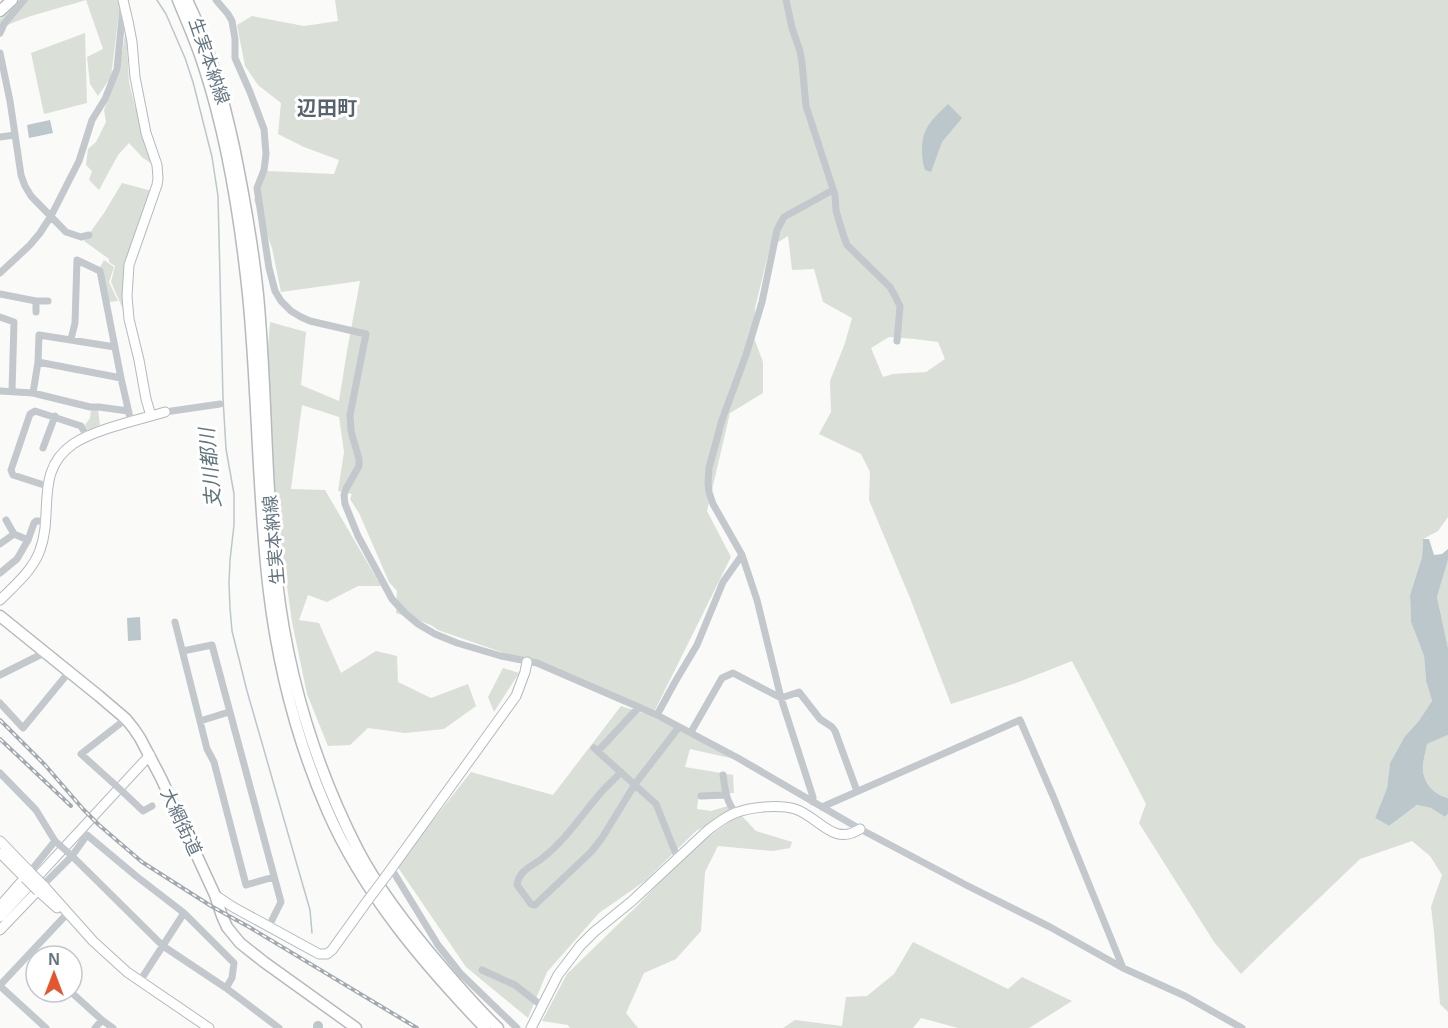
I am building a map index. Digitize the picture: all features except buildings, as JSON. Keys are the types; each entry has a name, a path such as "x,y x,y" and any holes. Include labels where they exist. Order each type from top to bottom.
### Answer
{"main road":[{"path":"0,11 12,0"},
{"name":"生実本納線","path":"178,0 205,69 225,146 240,224 248,297 260,496 269,594 276,638 295,719 329,812 369,888 395,924 485,1028"},
{"name":"生実本納線","path":"187,0 207,48 222,93 247,208 258,294 270,515 277,582 290,662 306,723 317,758 336,804 376,881 425,946 498,1028"},
{"name":"大網街道","path":"0,616 126,720 140,738 150,755 227,927 240,943 356,1028"}],"street":[{"path":"0,33 4,24 24,0"},
{"path":"216,0 232,21 235,58 264,129 266,154 264,170 257,188 268,268 275,291 281,301 301,317 366,333 350,415 359,466 346,489 345,504 358,536 392,599 405,613 435,634 457,643 537,663 691,732 860,829 1050,927 1123,968 1185,996 1242,1028"},
{"path":"786,0 800,51 806,106 833,190 843,234 848,245 890,287 895,296 900,306 897,341"},
{"path":"0,273 30,245 51,216 80,161 92,120 105,99 117,69 123,1"},
{"path":"123,1 146,133 158,171 157,185 127,276 129,319 151,416"},
{"path":"0,53 21,175 25,186 31,196 66,232 81,237 88,236"},
{"path":"0,103 10,101"},
{"path":"0,137 15,135"},
{"path":"813,802 781,698 757,600 742,555 713,504 709,492 709,468 722,420 746,355 762,302 777,230 784,217 833,190"},
{"path":"71,339 75,322 77,260 100,271 120,378 131,422"},
{"path":"0,294 48,301"},
{"path":"36,301 36,312"},
{"path":"0,318 14,322 12,392"},
{"path":"33,393 39,335 115,347"},
{"path":"38,362 120,378"},
{"path":"0,391 33,393 90,407 128,411"},
{"path":"0,600 28,570 39,552 45,521 47,486 51,472 60,456 73,444 87,436 165,412 220,404"},
{"path":"47,486 13,475 11,470 30,414 35,411 81,426 87,436"},
{"path":"43,448 55,416"},
{"path":"6,520 14,534 28,540"},
{"path":"0,573 17,559 28,540 34,523 45,521"},
{"path":"0,544 14,534"},
{"path":"657,716 697,645 723,582 742,555"},
{"path":"17,559 28,570"},
{"path":"176,622 207,749 214,762 246,885 274,877"},
{"path":"183,651 212,645 281,903 269,926"},
{"path":"0,675 46,652"},
{"path":"214,895 319,954 327,954 516,696 527,662"},
{"path":"0,704 22,728 69,672"},
{"path":"691,732 722,678 733,673 781,698 799,692 820,719 835,731 857,791"},
{"path":"638,708 596,749 656,804 678,859"},
{"path":"200,721 229,712"},
{"path":"126,720 81,754 143,811 152,806"},
{"path":"822,807 1020,720 1123,968"},
{"path":"621,772 599,795 559,845 523,871 518,878 517,885 531,904 535,905 591,852 635,784 679,727"},
{"path":"0,917 150,755"},
{"path":"0,773 36,810 55,842 163,946 226,988 279,1028"},
{"path":"723,775 726,795 730,806 736,813"},
{"path":"701,796 726,795"},
{"path":"531,1028 558,975 580,946 632,902 713,826 736,813 782,807 796,809 823,827 844,835 853,834 860,829"},
{"path":"0,930 72,856 87,835 184,914 234,963 232,978 226,988"},
{"path":"0,841 94,947 117,966 209,1028"},
{"path":"0,906 55,842"},
{"path":"0,853 28,875"},
{"path":"389,872 460,974 517,1028"},
{"path":"40,888 127,972"},
{"path":"140,981 184,914"},
{"path":"37,944 65,916"},
{"path":"24,958 0,985 46,1028"},
{"path":"482,970 515,985 542,1006"},
{"path":"84,1004 113,1028"},
{"path":"95,1028 102,1020"}],"shaded area":[{"path":"20,0 86,0 31,16 0,29 0,19"},
{"path":"86,0 117,0 120,4 111,77 98,96 90,84 87,57 103,49"},
{"path":"335,0 1448,0 1448,517 1438,531 1423,539 1422,557 1410,595 1411,622 1424,656 1426,681 1432,701 1405,736 1390,763 1387,788 1375,818 1389,826 1417,805 1431,808 1445,817 1448,814 1448,1012 1440,1004 1431,907 1442,875 1430,856 1412,841 1360,859 1241,974 1214,942 1139,823 1146,804 1072,661 1016,683 951,704 869,500 870,472 861,454 819,434 831,412 830,381 852,318 823,302 814,269 792,270 788,236 770,247 755,308 754,338 763,362 763,393 730,413 707,511 731,557 655,710 396,613 397,591 389,582 359,513 350,499 352,494 338,491 344,452 339,417 302,405 291,489 325,490 381,586 358,586 327,602 308,595 299,620 319,623 341,673 376,651 397,656 398,682 431,698 468,684 476,706 444,729 405,733 368,728 350,745 328,746 307,694 292,622 274,493 267,360 270,322 306,332 301,385 339,401 360,281 281,292 272,248 254,200 267,171 334,174 339,160 278,134 281,103 258,85 245,66 237,25 252,16 304,26 338,21","holes":["889,337 938,342 945,359 926,372 893,374 883,377 871,348"]},
{"path":"126,28 129,82 135,107 148,134 155,166 143,158 129,143 118,155 99,190 89,180 92,171 86,165 88,149 96,142 106,122 104,110 119,72"},
{"path":"85,33 87,103 44,114 31,53"},
{"path":"948,104 962,118 942,142 931,172 925,170 923,164 923,139 930,122"},
{"path":"50,120 53,133 29,138 27,125"},
{"path":"122,183 152,191 123,280 125,306 122,307 111,282 115,266 84,241"},
{"path":"104,260 114,267 109,282 118,301 108,302 99,269"},
{"path":"98,409 100,425 88,430 85,425 90,418 91,410"},
{"path":"1423,539 1429,539 1434,555 1442,554 1448,549 1448,560 1437,597 1448,648 1448,735 1427,744 1423,767 1424,775 1431,788 1448,798 1448,814 1445,817 1431,808 1417,805 1389,826 1375,818 1387,788 1390,763 1405,736 1432,701 1426,681 1424,656 1411,622 1410,595 1422,557"},
{"path":"1448,560 1448,648 1437,597"},
{"path":"140,617 141,640 128,641 127,618"},
{"path":"503,668 519,673 494,712 488,697"},
{"path":"621,706 649,715 729,752 730,758 690,749 685,767 733,775 734,793 699,793 697,809 711,811 728,806 731,812 696,831 645,881 599,913 547,972 528,1018 466,967 397,866 471,772 553,795"},
{"path":"1448,735 1448,798 1431,788 1424,775 1423,767 1427,744"},
{"path":"740,814 756,831 792,842 790,848 773,851 718,846 705,872 701,931 676,959 644,973 626,1013 638,1028 570,1028 568,1025 542,1021 567,974 639,904 689,851"},
{"path":"913,942 1008,989 1022,977 1072,1001 1029,1028 958,1028 921,1018 913,1028 783,1028 795,1020 842,1026 846,997 867,996 894,974"}],"waterway":[{"name":"支川都川","path":"157,0 166,14 193,82 212,157 218,196 223,398 226,449 234,494 229,583 232,631 310,910 312,933"}],"railway":[{"path":"0,720 45,765 83,809 142,862 211,906 417,1028"},
{"path":"0,739 71,806"}],"district":[{"name":"辺田町","path":"327,108"}]}
